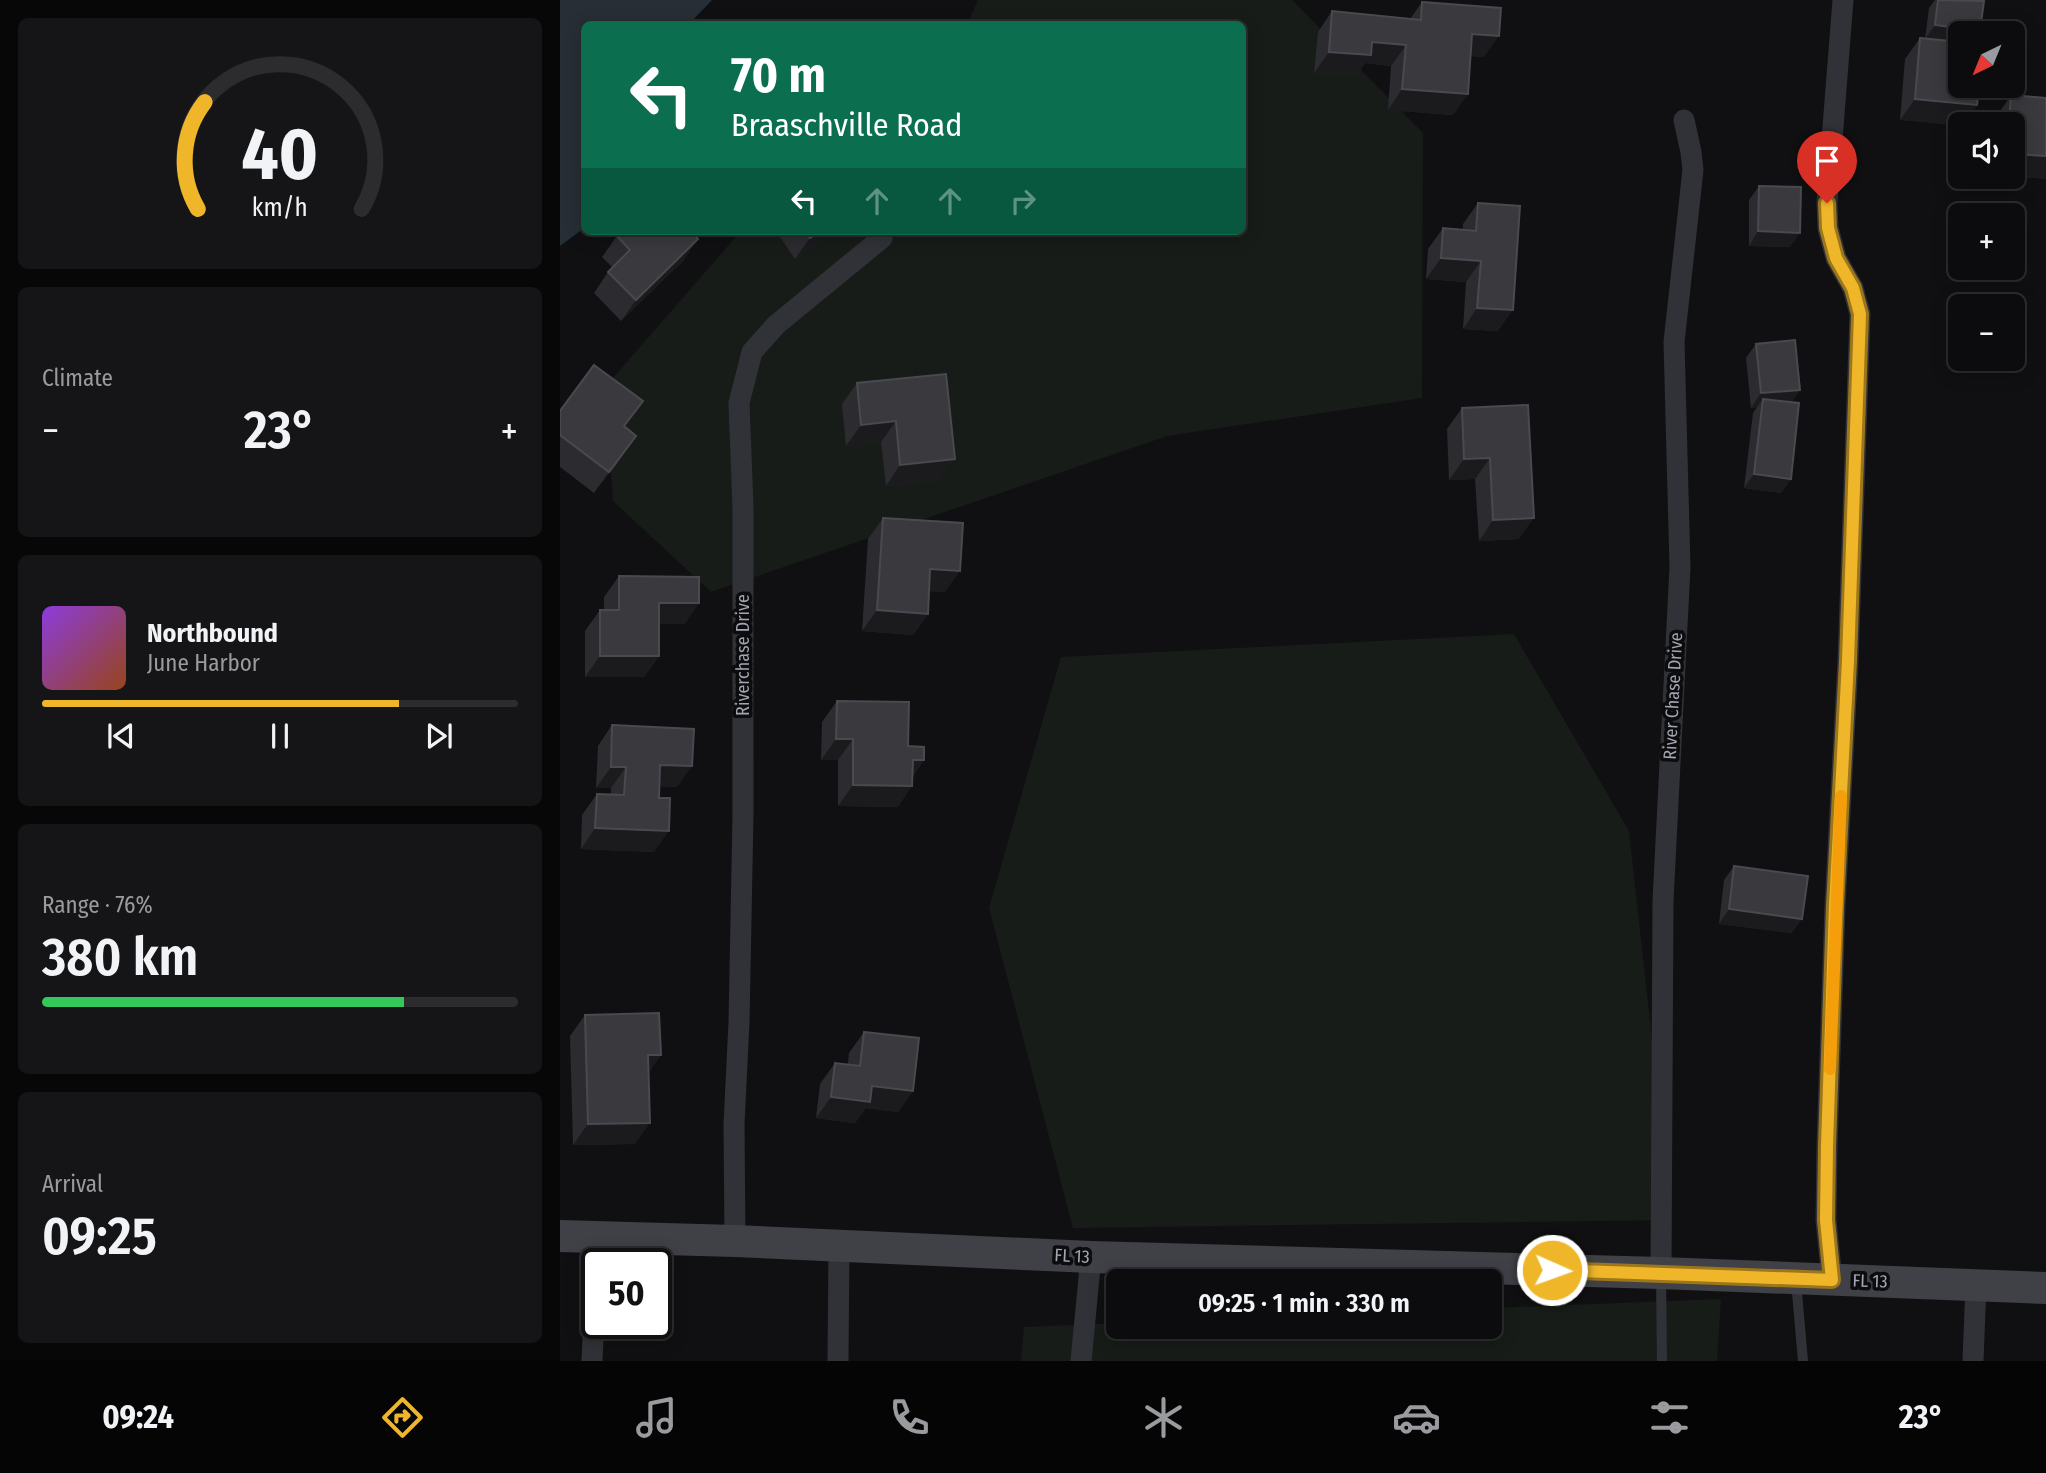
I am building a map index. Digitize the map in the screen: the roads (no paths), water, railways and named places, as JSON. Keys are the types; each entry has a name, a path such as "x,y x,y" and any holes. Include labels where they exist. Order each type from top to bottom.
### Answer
{"main road":[{"name":"FL 13","path":"560,1236 1091,1257 1661,1273 2046,1288"}],"street":[{"path":"1832,1280 1826,1220 1827,1146 1860,314 1853,288 1836,258 1828,228 1827,203 1843,0"},
{"name":"River Chase Drive","path":"1661,1273 1663,901 1680,567 1674,342 1693,170 1684,120"},
{"name":"Riverchase Drive","path":"735,1241 734,1134 743,815 743,497 739,403 752,352 776,325 882,238"},
{"path":"592,1237 592,1361"},
{"path":"838,1361 839,1245"},
{"path":"1082,1361 1091,1257"},
{"path":"1973,1361 1976,1284"}],"lane":[{"path":"1661,1273 1662,1361"},
{"path":"1796,1278 1803,1361"}]}
